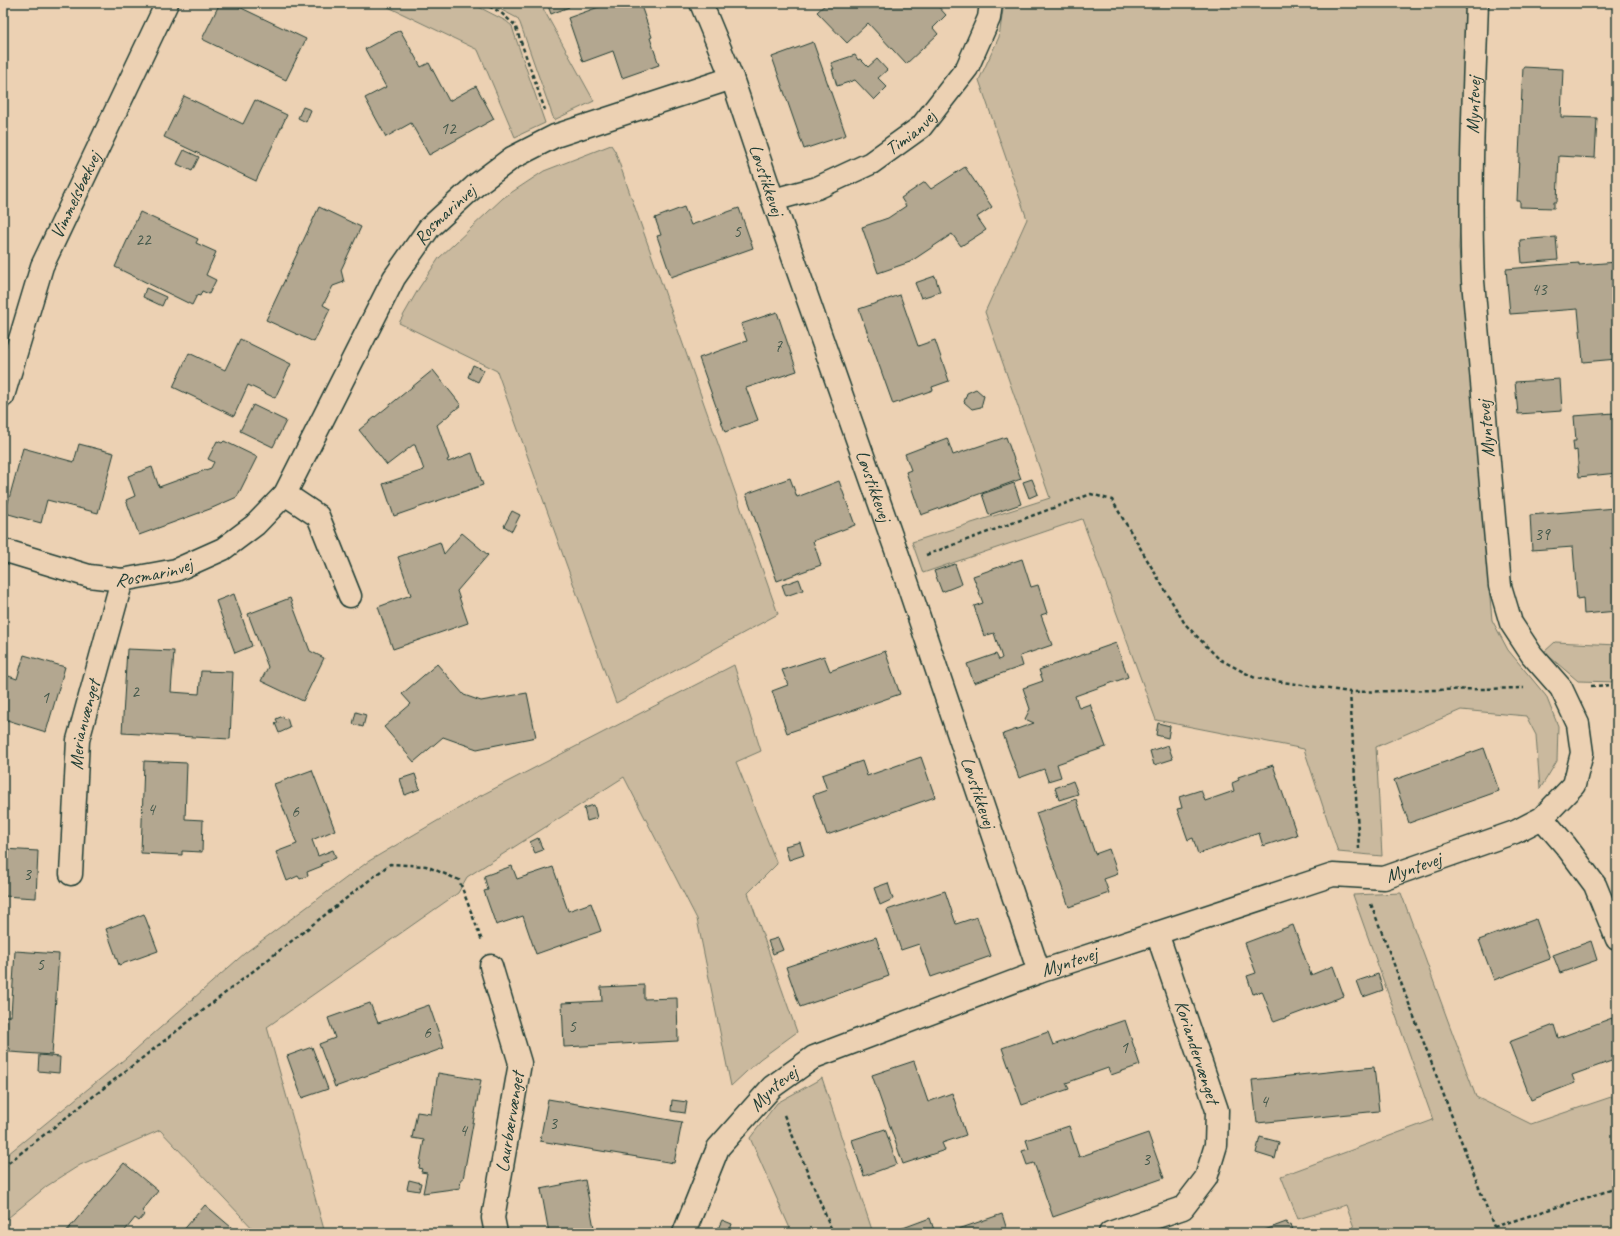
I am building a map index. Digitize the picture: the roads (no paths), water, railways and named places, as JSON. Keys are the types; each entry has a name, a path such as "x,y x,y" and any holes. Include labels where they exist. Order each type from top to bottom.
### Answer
{"street":[{"name":"Vimmelsbækvej","path":"3,396 42,266 168,3"},
{"name":"Løvstikkevej","path":"701,3 732,78 772,200 901,564 1039,972"},
{"name":"Timianvej","path":"772,200 817,188 871,163 921,127 967,68 989,18 991,3"},
{"name":"Myntevej","path":"684,1233 718,1148 772,1087 814,1057 1039,972 1333,875 1384,878 1515,832 1542,818 1574,785 1582,753 1578,724 1561,688 1532,655 1511,623 1500,586 1472,260 1471,216 1477,3"},
{"name":"Rosmarinvej","path":"3,550 89,576 122,580 176,570 223,549 255,525 285,494 394,278 429,228 476,185 506,163 555,136 732,78"},
{"path":"285,494 318,516 350,596"},
{"name":"Merianvænget","path":"71,874 78,740 122,580"},
{"path":"1542,818 1566,846 1595,885 1617,939"},
{"name":"Koriandervænget","path":"1110,1233 1183,1208 1206,1178 1216,1145 1217,1110 1157,933"},
{"name":"Laurbærvænget","path":"491,966 520,1064 494,1218 496,1233"}]}
